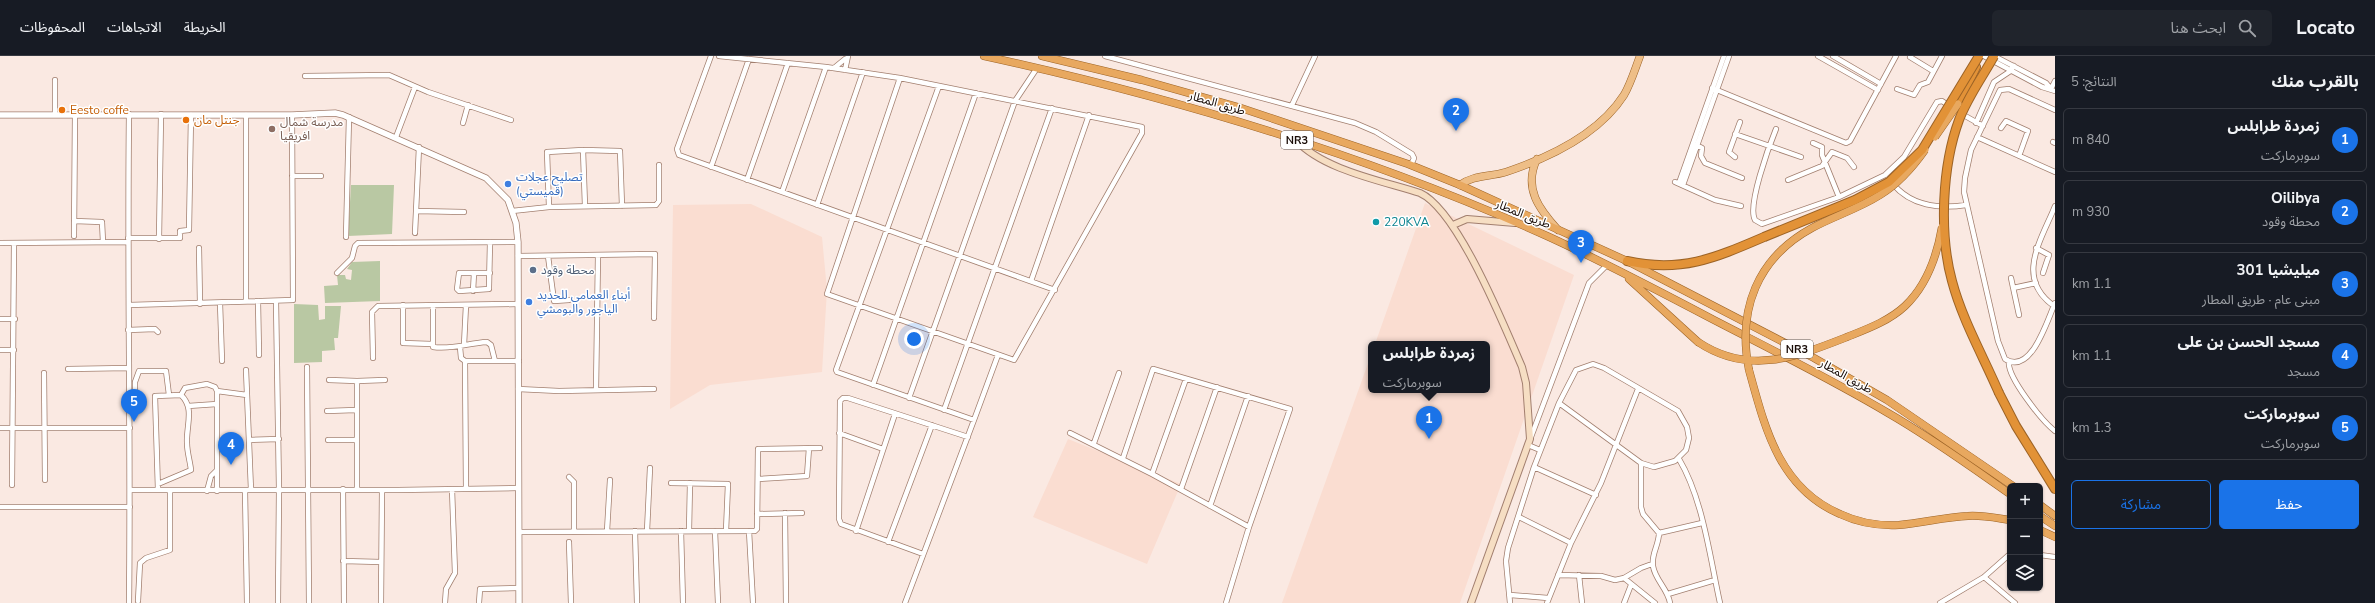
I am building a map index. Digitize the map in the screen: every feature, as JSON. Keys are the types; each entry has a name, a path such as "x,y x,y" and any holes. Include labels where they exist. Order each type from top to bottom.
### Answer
{"highway":[{"name":"طريق المطار","path":"984,56 1165,100 1295,139 1403,178 1515,223 1607,265 1820,374 1918,431 2007,492"},
{"name":"طريق المطار","path":"1042,56 1202,96 1411,165 1460,185 1627,261 1788,344 1887,400 2009,483"},
{"path":"1981,56 1958,104 1929,145 1905,175 1878,196 1813,227 1798,237 1774,258 1758,282 1747,313 1745,348 1760,408 1774,446 1790,476 1815,501 1845,516 1864,523 1900,525 1970,516 2007,520"},
{"path":"1627,261 1650,266 1684,266 1711,260 1861,197 1890,182 1922,150 1981,56"},
{"path":"1623,274 1698,342 1708,349 1742,360 1771,361 1803,355 1888,319 1906,305 1927,276 1939,244 1944,216 1949,161 1960,119 1994,56"},
{"path":"1944,216 1946,244 1952,281 1963,312 1999,393 2016,426 2055,489"},
{"path":"2043,507 2055,516"},
{"path":"2043,518 2055,526"},
{"path":"2043,531 2055,537"}],"main road":[{"path":"1460,185 1472,178 1506,172 1537,159 1591,130 1609,114 1630,84 1640,56"},
{"path":"1295,139 1312,154 1340,167 1424,194 1453,225 1477,270 1522,368 1526,383 1529,442 1471,603"},
{"path":"1537,159 1531,178 1534,198 1539,208 1559,230"},
{"path":"1453,225 1469,219 1515,223"}],"street":[{"path":"711,56 677,151 679,155 1055,290"},
{"path":"718,56 844,69 900,78 1140,125 1143,131 1015,360 1011,361 998,355 829,296 827,292 900,78"},
{"path":"1105,56 1292,105 1371,130 1412,154 1414,158 1411,165"},
{"path":"1292,105 1315,56"},
{"path":"1724,56 1695,145 1679,184 1715,200 1741,206"},
{"path":"1714,89 1729,56"},
{"path":"1818,56 1878,90"},
{"path":"1833,56 1881,84"},
{"path":"1714,89 1844,144 1850,141 1896,56"},
{"path":"1897,89 1913,96 1920,85 1927,83 1942,56"},
{"path":"1981,56 2013,68"},
{"path":"1994,56 2044,88 2053,90 2055,81"},
{"path":"1910,57 1933,71"},
{"path":"834,68 847,58"},
{"path":"844,69 847,58"},
{"path":"847,58 852,71"},
{"path":"711,167 749,59"},
{"path":"746,180 788,63"},
{"path":"782,192 826,67"},
{"path":"909,398 1015,101 1037,68"},
{"path":"1976,123 1994,82 2013,68"},
{"path":"817,205 863,72"},
{"path":"305,76 376,74 396,77 415,87 511,120"},
{"path":"55,80 56,114"},
{"path":"940,86 836,370 837,372 974,420"},
{"path":"396,137 415,87"},
{"path":"2055,110 2009,89 2002,89 1998,92 1977,137 1967,164 1965,178 1966,205 1998,341 2003,356 2009,361 2020,362 2030,356 2054,304 2042,297 2036,283 2033,262 2036,248 2054,213 2055,206"},
{"path":"873,385 976,93"},
{"path":"1776,129 1769,146 1752,212 1758,223 1767,224 1839,197 1885,176 1904,157 1937,102 1944,102 1983,126"},
{"path":"463,123 468,105"},
{"path":"944,410 1052,108"},
{"path":"0,114 292,115 335,113 349,117 419,147 490,181 506,197 512,211 518,242 519,603"},
{"path":"74,236 75,114"},
{"path":"129,114 128,368 131,490 129,603"},
{"path":"159,238 161,114"},
{"path":"0,243 103,242 180,238 180,231 189,230 190,115"},
{"path":"246,115 246,302"},
{"path":"129,305 291,301 293,298 292,115"},
{"path":"1032,281 1089,115"},
{"path":"346,238 349,117"},
{"path":"2001,128 2006,121 2028,131 2019,156"},
{"path":"1735,157 1729,152 1740,122"},
{"path":"1735,134 1801,157"},
{"path":"1977,137 2055,172"},
{"path":"1813,143 1822,147 1822,155 1839,197"},
{"path":"1695,145 1702,148 1701,156 1705,162 1742,178"},
{"path":"415,233 419,147"},
{"path":"549,207 547,152 583,150 620,151 622,206"},
{"path":"583,150 585,206"},
{"path":"1788,180 1821,166 1826,162 1832,152 1847,158 1854,167"},
{"path":"512,211 549,207 658,204 659,165"},
{"path":"292,176 321,176"},
{"path":"1885,176 1901,193 1922,203 1941,207 1966,205"},
{"path":"416,211 464,212"},
{"path":"74,221 102,222 103,242"},
{"path":"490,242 490,273 488,290 459,291 456,288 458,274 490,273"},
{"path":"337,273 352,258 355,246 358,243 518,242"},
{"path":"12,485 15,319 14,244"},
{"path":"200,248 200,304"},
{"path":"2036,248 2049,255 2043,273"},
{"path":"518,256 655,254 654,318"},
{"path":"596,390 598,255"},
{"path":"548,256 554,301 569,300"},
{"path":"1540,450 1529,442 1589,283 1607,265"},
{"path":"474,273 474,291"},
{"path":"2011,278 2020,315"},
{"path":"2013,288 2036,283"},
{"path":"258,301 259,355"},
{"path":"276,301 279,439 278,603"},
{"path":"220,303 222,361"},
{"path":"373,358 372,312 378,306 518,304"},
{"path":"403,305 403,343 432,344"},
{"path":"433,305 432,344 434,348 489,343 495,361"},
{"path":"466,305 461,358 465,361 466,489"},
{"path":"0,319 15,319"},
{"path":"128,330 155,329 158,332"},
{"path":"0,350 14,350"},
{"path":"905,603 998,355"},
{"path":"465,361 519,361"},
{"path":"2009,361 2009,368 2012,376 2044,421 2055,431"},
{"path":"1510,603 1506,554 1540,450 1559,403 1572,375 1587,365 1599,366 1673,408 1682,416 1689,438 1686,450 1679,459 1659,466 1641,463 1559,403"},
{"path":"307,367 309,603"},
{"path":"68,369 128,368"},
{"path":"1123,458 1153,369 1290,409 1249,527 1226,603"},
{"path":"246,370 251,490"},
{"path":"130,413 135,411 135,382 139,371 166,371 169,395"},
{"path":"44,373 45,480"},
{"path":"1094,443 1119,373"},
{"path":"1152,474 1186,379"},
{"path":"329,380 385,380"},
{"path":"357,381 357,489"},
{"path":"181,395 186,388 196,385 215,387 217,391 217,490"},
{"path":"1181,490 1217,387"},
{"path":"518,389 654,389"},
{"path":"1510,595 1547,600 1571,543 1596,495 1638,389"},
{"path":"217,391 247,395"},
{"path":"158,490 155,396 181,395"},
{"path":"158,484 191,470 187,442 188,406 181,395"},
{"path":"1210,506 1248,396"},
{"path":"923,554 844,527 839,519 839,407 843,398 968,436"},
{"path":"188,406 217,404"},
{"path":"327,411 356,410"},
{"path":"856,531 895,414"},
{"path":"888,542 932,425"},
{"path":"0,428 130,428"},
{"path":"839,433 883,449"},
{"path":"1070,433 1123,458 1249,527"},
{"path":"249,440 279,439"},
{"path":"328,440 356,440"},
{"path":"758,479 807,476 809,448"},
{"path":"518,532 750,531 757,529 758,449 820,448"},
{"path":"1679,459 1689,478 1702,523 1720,603"},
{"path":"1641,463 1641,507 1643,514 1659,533"},
{"path":"1534,467 1596,495"},
{"path":"647,531 650,468"},
{"path":"207,491 210,476 217,470"},
{"path":"569,477 574,482 574,532"},
{"path":"607,531 610,480"},
{"path":"671,483 729,485 726,531"},
{"path":"689,531 690,483"},
{"path":"131,490 207,491 518,488"},
{"path":"343,489 344,603"},
{"path":"445,603 446,589 455,573 452,489"},
{"path":"138,601 140,563 146,558 170,550 170,490"},
{"path":"245,490 247,603"},
{"path":"380,603 382,490"},
{"path":"0,507 130,507"},
{"path":"785,513 786,603"},
{"path":"757,514 802,513"},
{"path":"1519,517 1571,543"},
{"path":"1659,533 1702,523"},
{"path":"635,531 637,603"},
{"path":"681,531 683,603"},
{"path":"715,531 718,603"},
{"path":"750,531 753,603"},
{"path":"1659,533 1652,556 1652,564 1657,576 1668,594 1670,603"},
{"path":"569,542 571,603"},
{"path":"1940,603 1984,577 2009,555"},
{"path":"2043,555 2055,557"},
{"path":"343,561 381,562"},
{"path":"1558,575 1601,576 1615,580 1624,578 1641,568 1652,564"},
{"path":"1579,575 1582,603"},
{"path":"1984,577 2015,603"},
{"path":"1624,578 1655,603"},
{"path":"1668,594 1715,580"},
{"path":"1624,603 1631,585"},
{"path":"479,603 480,589 518,588"}],"shaded area":[{"path":"1425,203 1574,275 1460,603 1282,603 1368,363 1368,393 1490,393 1490,341 1376,341"},
{"path":"751,204 822,237 827,290 822,372 710,385 670,409 673,205"},
{"path":"1068,439 1181,484 1147,564 1033,517"}],"green space":[{"path":"351,185 394,185 392,234 348,236"},
{"path":"380,261 380,301 325,303 324,286 338,285 337,275 345,275 346,279 351,280 352,270 347,269 352,262"},
{"path":"294,304 318,305 319,320 325,319 325,306 341,306 338,338 334,338 335,350 322,351 322,362 294,363"}],"place":[{"name":"Eesto coffe","path":"62,110"},
{"name":"جنتل مان","path":"186,120"},
{"name":"مدرسة شمال افريقيا","path":"272,129"},
{"name":"Oilibya","path":"1456,131"},
{"name":"تصليح عجلات (قميستي)","path":"508,184"},
{"name":"220KVA","path":"1376,222"},
{"name":"ميليشيا 301","path":"1581,263"},
{"name":"محطة وقود","path":"533,270"},
{"name":"أبناء العمامي للحديد الياجور والبومشي","path":"529,302"},
{"name":"سوبرماركت","path":"134,422"},
{"name":"زمردة طرابلس","path":"1429,439"},
{"name":"مسجد الحسن بن على","path":"231,465"}]}
